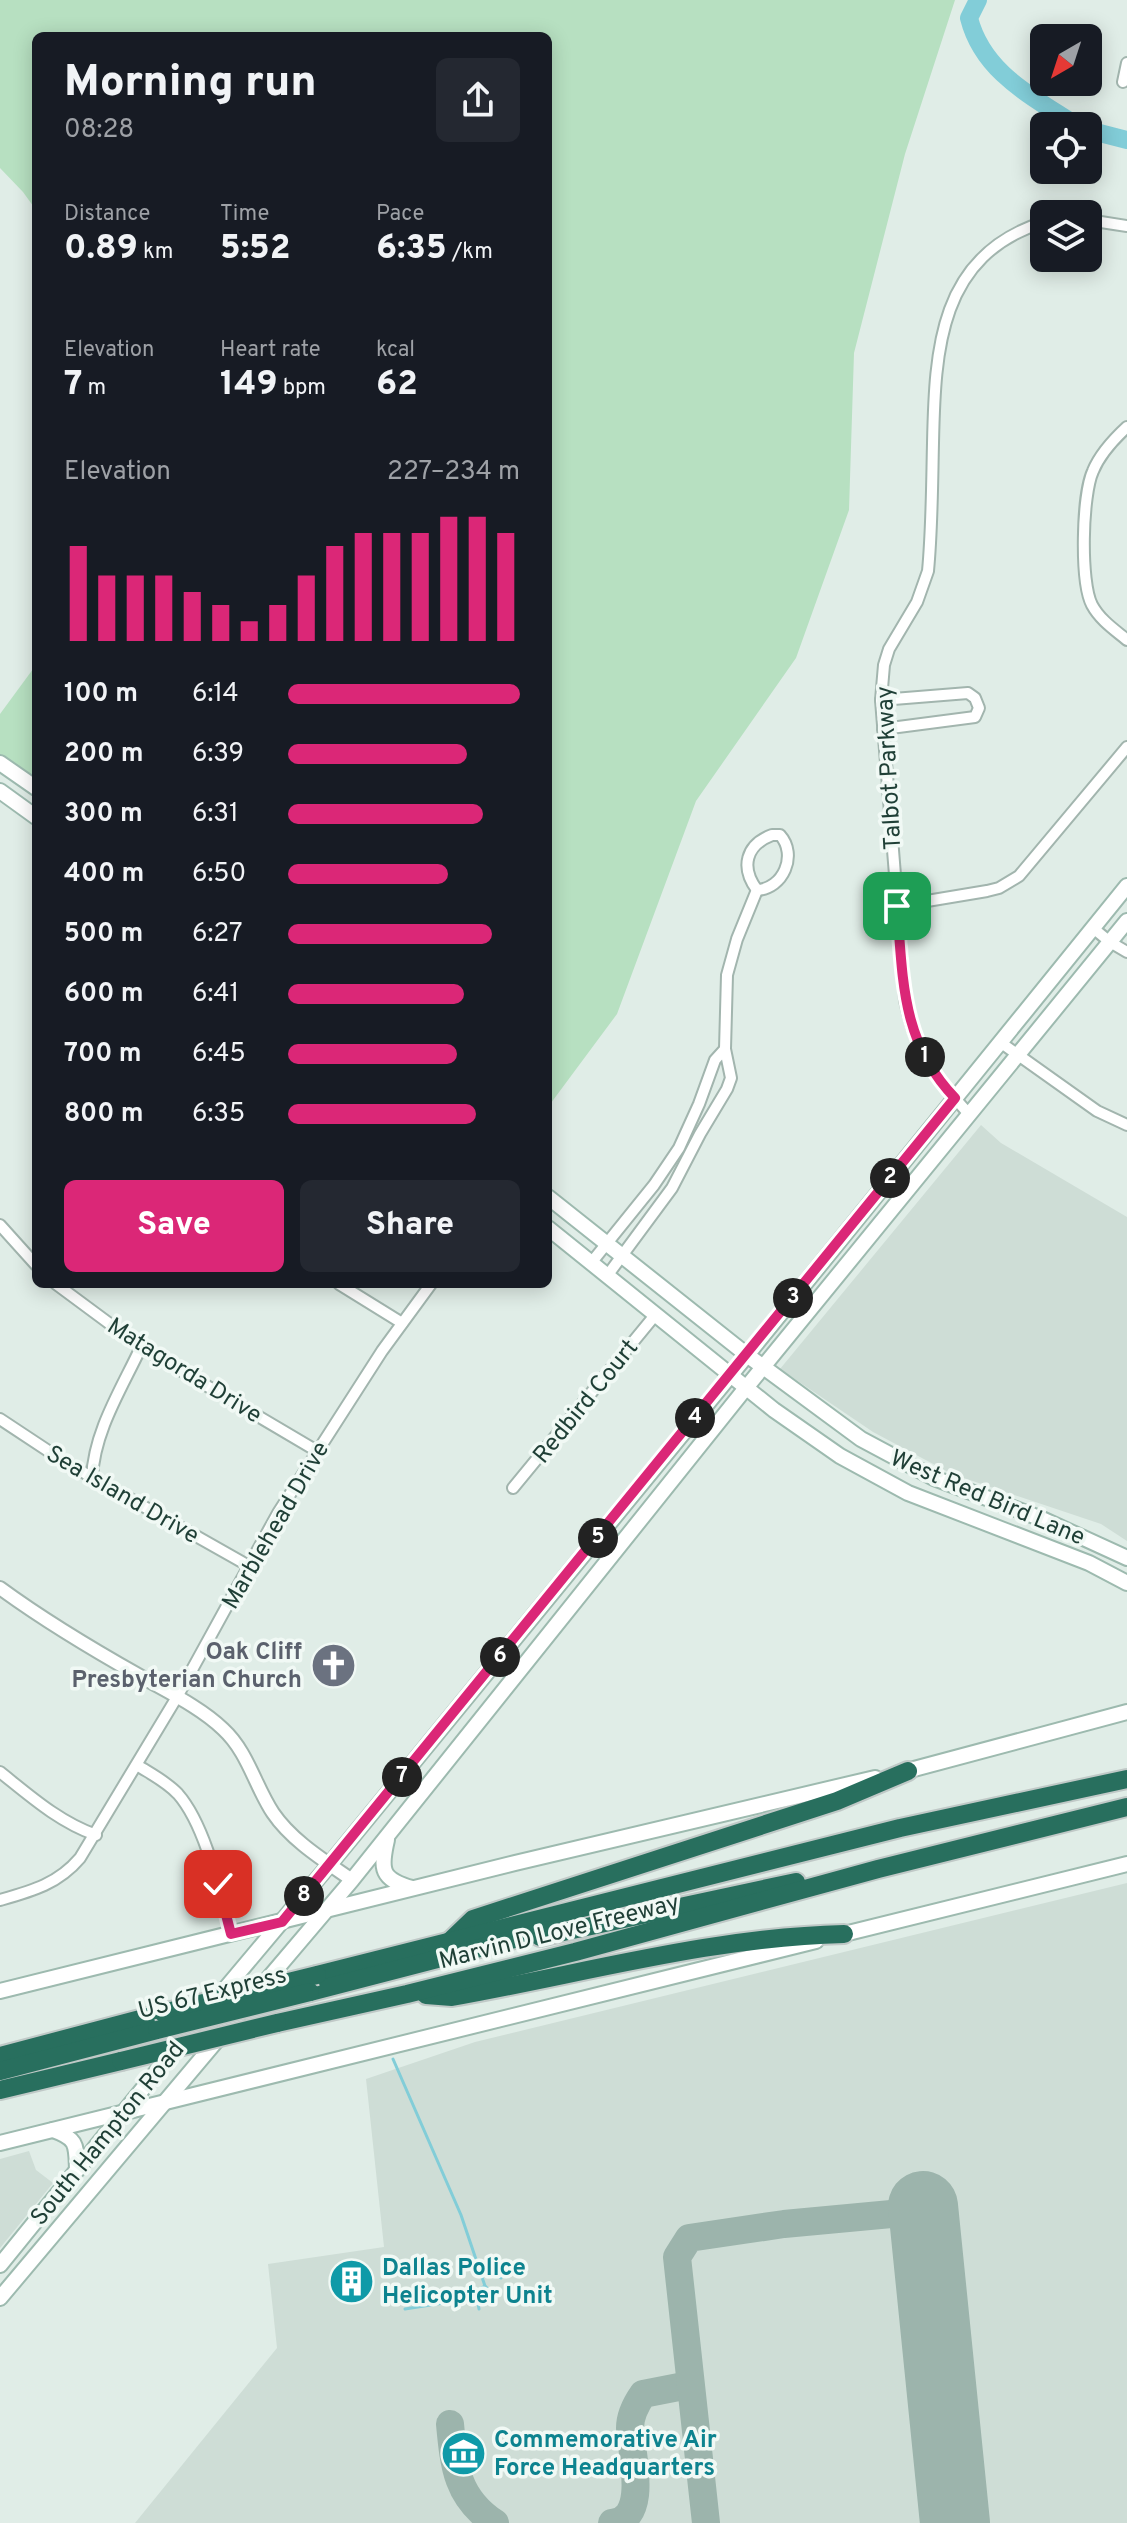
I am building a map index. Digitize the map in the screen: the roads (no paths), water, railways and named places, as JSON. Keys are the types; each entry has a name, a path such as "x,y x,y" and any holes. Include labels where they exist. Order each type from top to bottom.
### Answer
{"highway":[{"path":"448,1944 473,1919 837,1801 908,1771"},
{"name":"Marvin D Love Freeway","path":"0,2056 160,2022 314,1983 448,1944 900,1828 1127,1779"},
{"name":"Marvin D Love Freeway","path":"0,2090 407,1994 734,1910 878,1869 1127,1807"},
{"path":"435,1961 874,1844 900,1828"},
{"path":"435,1961 761,1888 878,1869"},
{"path":"407,1994 452,1997 677,1953 792,1935 844,1934"},
{"name":"US 67 Express","path":"314,1983 435,1961"},
{"name":"US 67 Express","path":"0,2071 160,2022"}],"main road":[{"path":"0,763 32,785"},
{"path":"0,791 32,814"},
{"name":"South Hampton Road","path":"0,2265 747,1355 1127,886"},
{"name":"South Hampton Road","path":"0,2298 328,1910 762,1367 1127,921"},
{"name":"West Red Bird Lane","path":"552,1200 762,1367 861,1439 889,1456 954,1486 1042,1519 1127,1558"},
{"name":"West Red Bird Lane","path":"552,1231 831,1451 874,1476 944,1508 1076,1557 1127,1583"},
{"path":"944,1508 954,1486"},
{"path":"538,1610 556,1624"},
{"path":"498,1658 517,1673"},
{"path":"0,1991 386,1895 908,1771 1127,1712"},
{"path":"388,1833 383,1869 392,1882 413,1889"},
{"path":"0,2143 1127,1864"},
{"path":"352,1880 386,1895"},
{"path":"52,2130 68,2135 74,2142 77,2170"}],"street":[{"path":"1123,82 1127,63"},
{"path":"1102,222 1127,226"},
{"name":"Talbot Parkway","path":"969,1114 937,1080 916,1041 909,1020 881,700 884,665 889,649 917,602 928,571 934,386 943,328 964,278 993,247 1030,227"},
{"path":"1127,427 1108,447 1093,471 1087,487 1085,525 1087,590 1092,606 1127,640"},
{"path":"881,700 968,693 975,698 979,708 975,717 883,729"},
{"path":"897,906 987,891 1009,883 1019,876 1127,747"},
{"path":"780,835 789,850 788,864 775,882 757,890 750,882 748,872 750,849 764,838 780,835"},
{"path":"607,1276 667,1195 731,1078 725,1049 727,975 737,939 757,890"},
{"path":"1093,928 1127,952"},
{"path":"1000,1042 1097,1111 1127,1125"},
{"path":"591,1263 654,1185 681,1143 715,1060 725,1049"},
{"path":"699,1104 718,1106"},
{"path":"681,1143 693,1146"},
{"path":"654,1185 667,1195"},
{"path":"0,1225 32,1261"},
{"name":"Matagorda Drive","path":"61,1288 141,1347 317,1451"},
{"path":"345,1288 402,1323"},
{"name":"Marblehead Drive","path":"0,1900 48,1885 80,1858 177,1697 317,1451 428,1288"},
{"name":"Redbird Court","path":"513,1488 656,1314"},
{"path":"92,1478 102,1430 141,1347"},
{"name":"Sea Island Drive","path":"0,1419 92,1478 249,1566"},
{"path":"0,1588 59,1630 177,1697 224,1730 241,1750 275,1816 302,1843 352,1880"},
{"path":"137,1765 165,1783 185,1803 205,1848 231,1934"},
{"path":"0,1772 44,1807 81,1830 96,1835"}],"waterway":[{"path":"978,0 969,18 985,54 1011,81 1056,112"},
{"path":"1102,134 1127,140"},
{"path":"393,2059 461,2215 485,2286 495,2296"},
{"path":"480,2267 488,2268 501,2278"},
{"path":"405,2309 456,2301 485,2286"},
{"path":"476,2293 479,2309"}],"place":[{"name":"Oak Cliff Presbyterian Church","path":"333,1665"},
{"name":"Dallas Police Helicopter Unit","path":"351,2281"},
{"name":"Commemorative Air Force Headquarters","path":"463,2453"}]}
